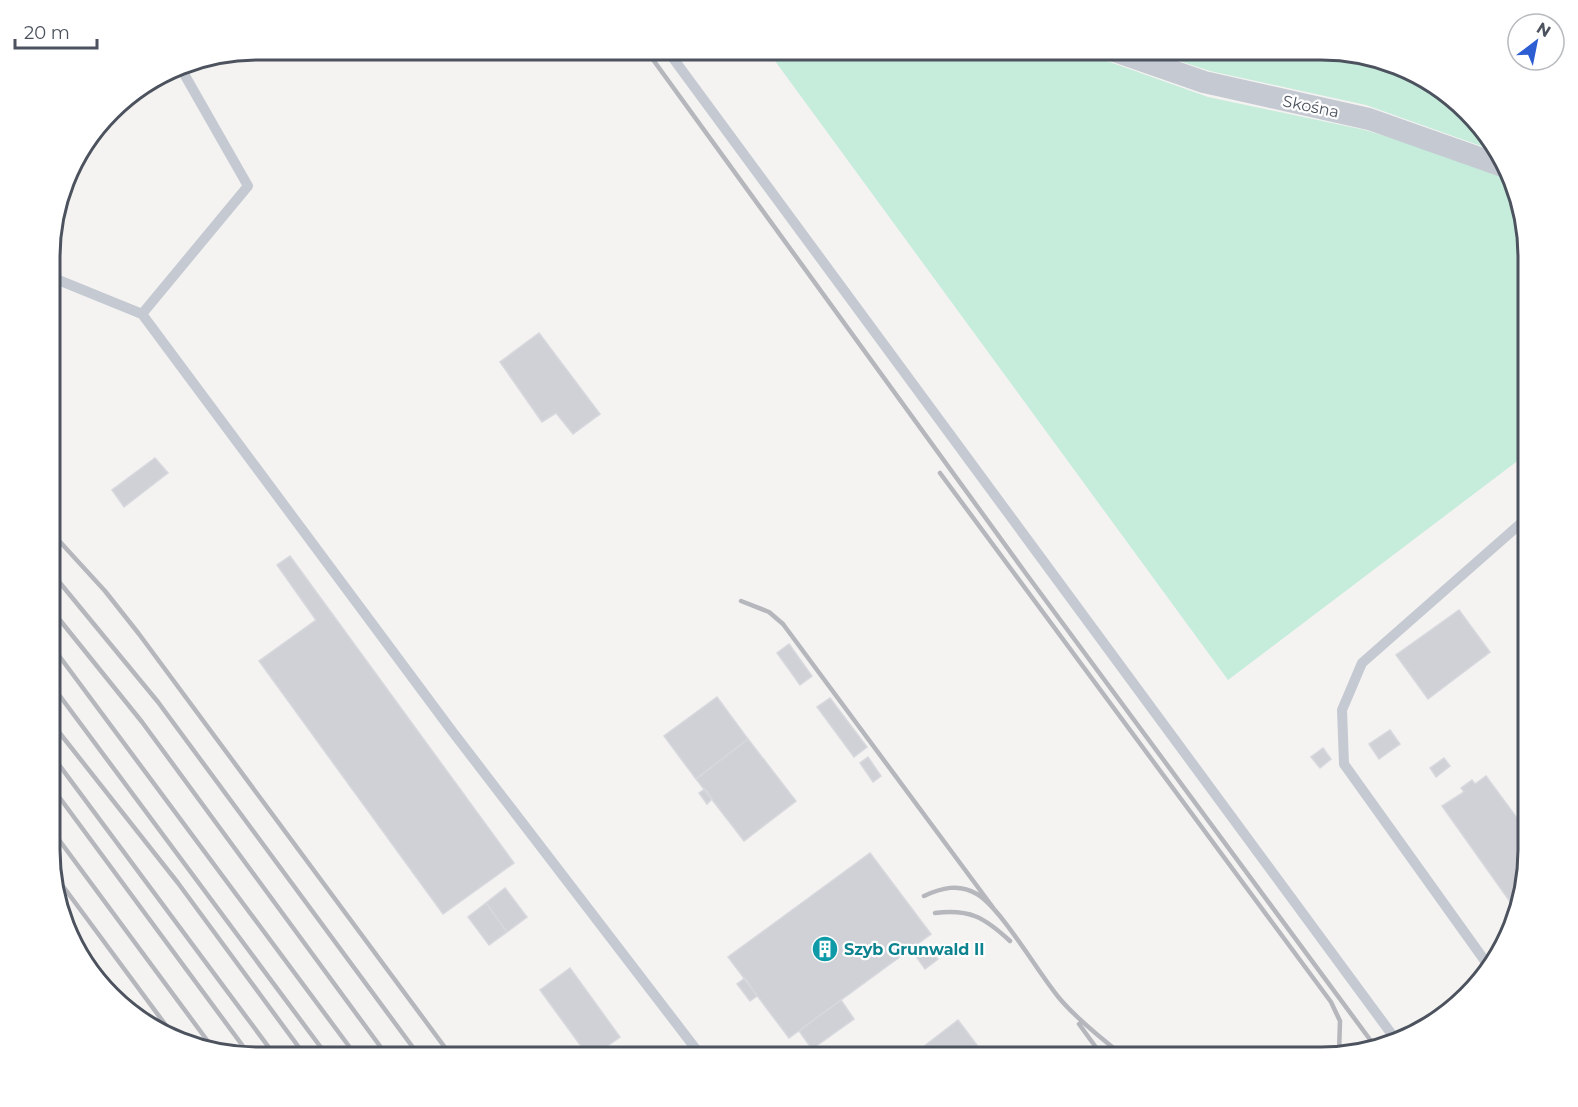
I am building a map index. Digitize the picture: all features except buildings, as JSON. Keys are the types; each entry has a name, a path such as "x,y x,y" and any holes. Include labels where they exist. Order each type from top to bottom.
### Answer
{"street":[{"name":"Skośna","path":"1141,60 1204,82 1368,119 1494,163"}],"lane":[{"path":"674,60 1391,1034"},
{"path":"142,315 248,186 184,74"},
{"path":"60,281 142,315 444,722 694,1047"},
{"path":"1484,960 1344,764 1342,710 1362,663 1518,526"}],"green space":[{"path":"774,60 1104,60 1208,97 1365,130 1499,173 1511,206 1518,244 1518,461 1228,680"},
{"path":"1176,60 1334,60 1384,70 1408,80 1441,101 1460,118 1484,147 1366,105 1210,71"}],"railway":[{"path":"653,60 1027,575 1371,1040"},
{"path":"940,473 1331,1002 1340,1021 1339,1046"},
{"path":"60,542 105,591 139,634 445,1047"},
{"path":"60,583 158,702 413,1047"},
{"path":"741,601 769,612 783,624 997,913"},
{"path":"60,620 142,722 381,1047"},
{"path":"60,657 350,1047"},
{"path":"60,696 321,1047"},
{"path":"60,733 178,883 299,1047"},
{"path":"60,766 269,1047"},
{"path":"60,798 244,1047"},
{"path":"60,841 207,1040"},
{"path":"64,887 165,1024"},
{"path":"924,896 943,889 957,888 977,894 987,902 1060,999 1112,1047"},
{"path":"935,913 958,912 976,916 1010,941"},
{"path":"1079,1024 1096,1047"}],"place":[{"name":"Szyb Grunwald II","path":"825,949"}]}
